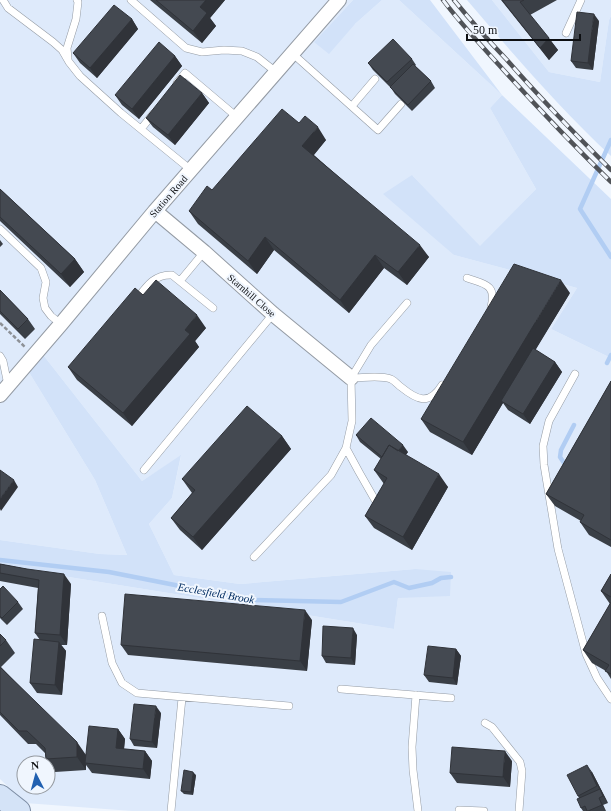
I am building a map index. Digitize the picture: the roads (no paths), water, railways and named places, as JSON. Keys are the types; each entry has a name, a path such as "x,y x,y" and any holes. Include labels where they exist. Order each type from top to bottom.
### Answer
{"main road":[{"path":"0,796 19,811"}],"street":[{"name":"Station Road","path":"4,390 155,211 339,0"},
{"name":"Starnhill Close","path":"155,211 204,252 273,314 351,378"}],"lane":[{"path":"3,0 8,8 62,50 80,76 121,113 191,170"},
{"path":"69,62 67,48 76,19 77,0"},
{"path":"131,0 186,48 202,52 242,50 256,57 276,72"},
{"path":"566,33 581,0"},
{"path":"293,54 378,130 401,104"},
{"path":"175,86 184,73 237,117"},
{"path":"352,106 375,79"},
{"path":"141,129 155,111"},
{"path":"0,229 41,268 46,282 43,298 45,308 51,316 61,324"},
{"path":"180,281 204,252"},
{"path":"130,308 150,283 158,277 166,274 172,275 213,308"},
{"path":"466,278 485,284 492,291 493,298 490,309 486,315"},
{"path":"254,557 331,475 346,448 352,421 351,378 371,346 407,303"},
{"path":"144,470 273,314"},
{"path":"0,356 3,361 4,390"},
{"path":"575,374 549,421 543,446 544,465 558,549 586,654 597,678 611,699"},
{"path":"351,378 378,377 392,379 417,398 424,399 431,397 439,391 447,378"},
{"path":"346,448 375,500"},
{"path":"102,616 112,663 122,683 137,693 289,706"},
{"path":"341,689 451,698"},
{"path":"416,695 412,747 418,811"},
{"path":"171,811 182,698"},
{"path":"485,723 492,727 520,762 522,771 519,811"},
{"path":"459,810 484,811"}],"waterway":[{"path":"611,140 580,209 611,257"},
{"path":"607,363 611,355"},
{"path":"566,466 560,457 561,450 574,425"},
{"name":"Ecclesfield Brook","path":"0,560 109,572 251,600 341,602 394,582 409,588 432,583 441,578 451,577"}],"railway":[{"path":"443,0 456,17 526,95 611,182"},
{"path":"454,0 532,88 611,170"}]}
